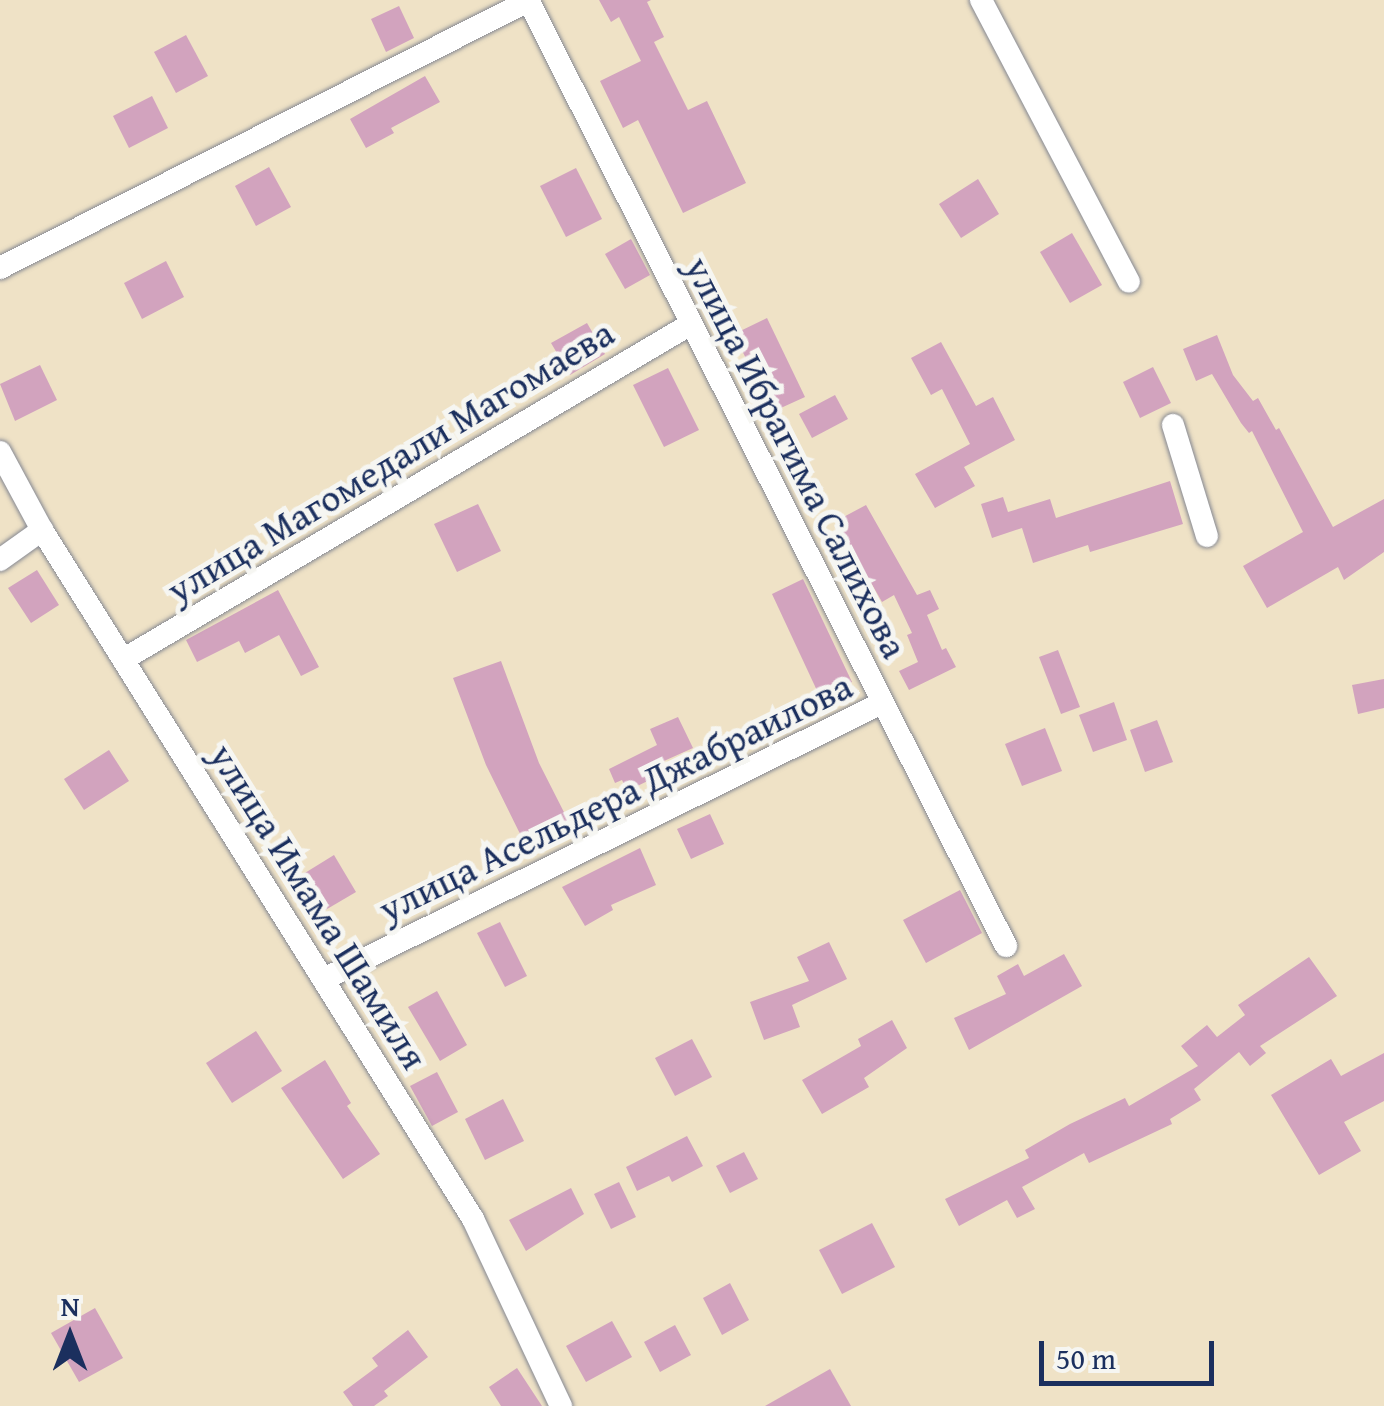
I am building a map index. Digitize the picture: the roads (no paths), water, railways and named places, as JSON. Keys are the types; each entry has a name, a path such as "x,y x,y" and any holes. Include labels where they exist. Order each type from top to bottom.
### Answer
{"street":[{"path":"0,268 528,0"},
{"name":"улица Ибрагима Салихова","path":"528,0 1006,946"},
{"path":"982,0 1130,282"},
{"name":"улица Магомедали Магомаева","path":"124,658 691,324"},
{"path":"1172,425 1207,536"},
{"name":"улица Имама Шамиля","path":"0,452 42,530 473,1218 560,1406"},
{"path":"0,560 42,530"},
{"name":"улица Асельдера Джабраилова","path":"324,980 882,704"}]}
